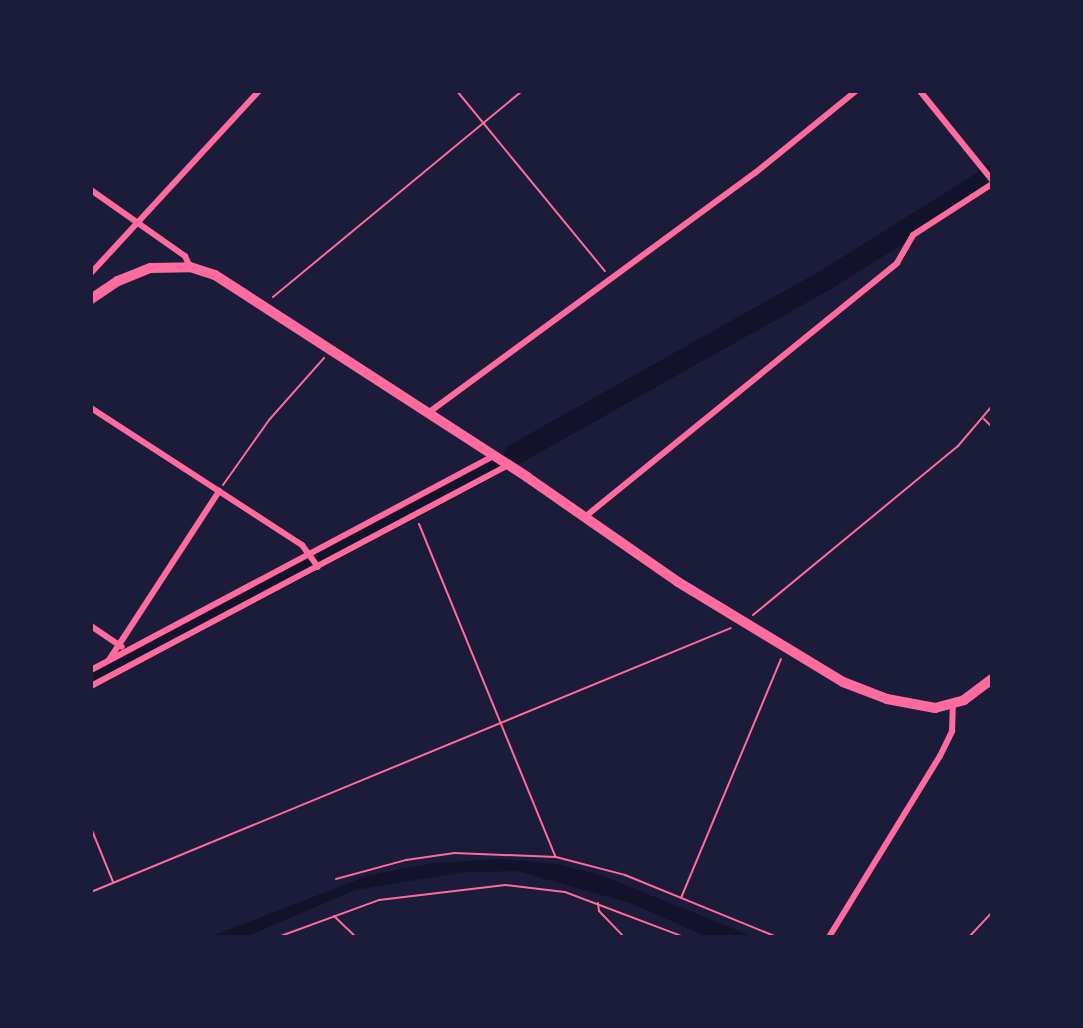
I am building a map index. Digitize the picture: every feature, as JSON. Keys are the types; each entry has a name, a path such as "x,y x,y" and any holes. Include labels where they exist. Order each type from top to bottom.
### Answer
{"main road":[{"path":"91,299 118,281 151,268 190,267 215,275 495,456 744,623 843,682 887,699 926,708 953,704 992,679"}],"street":[{"path":"91,273 259,91"},
{"path":"428,413 754,173 856,91"},
{"path":"586,516 897,263 913,235 991,180 920,91"},
{"path":"91,191 185,256 190,267"},
{"path":"91,408 219,491 315,560"},
{"path":"91,686 132,654 315,560 495,456"},
{"path":"91,670 108,661 132,654 315,560 415,515 508,465"},
{"path":"108,661 219,491"},
{"path":"91,626 132,654"},
{"path":"829,937 940,756 952,731 953,704"}],"path":[{"path":"457,91 610,277"},
{"path":"265,306 522,91"},
{"path":"219,491 268,420 332,350"},
{"path":"91,892 744,623 958,446 992,406"},
{"path":"984,418 992,427"},
{"path":"415,515 556,857"},
{"path":"681,898 786,648"},
{"path":"91,828 114,883"},
{"path":"336,879 375,866 454,853 556,857 625,875 777,937"},
{"path":"278,937 332,914 379,900 505,885 565,892 684,937"},
{"path":"598,903 599,911 624,937"},
{"path":"969,937 992,912"},
{"path":"332,914 356,937"}],"shaded area":[{"path":"502,859 558,864 603,876 754,937 707,937 633,904 517,871 464,872 355,890 246,937 209,937 370,875 434,863"}],"waterway":[{"path":"514,454 829,277 992,175"},
{"path":"91,677 489,467"}]}
